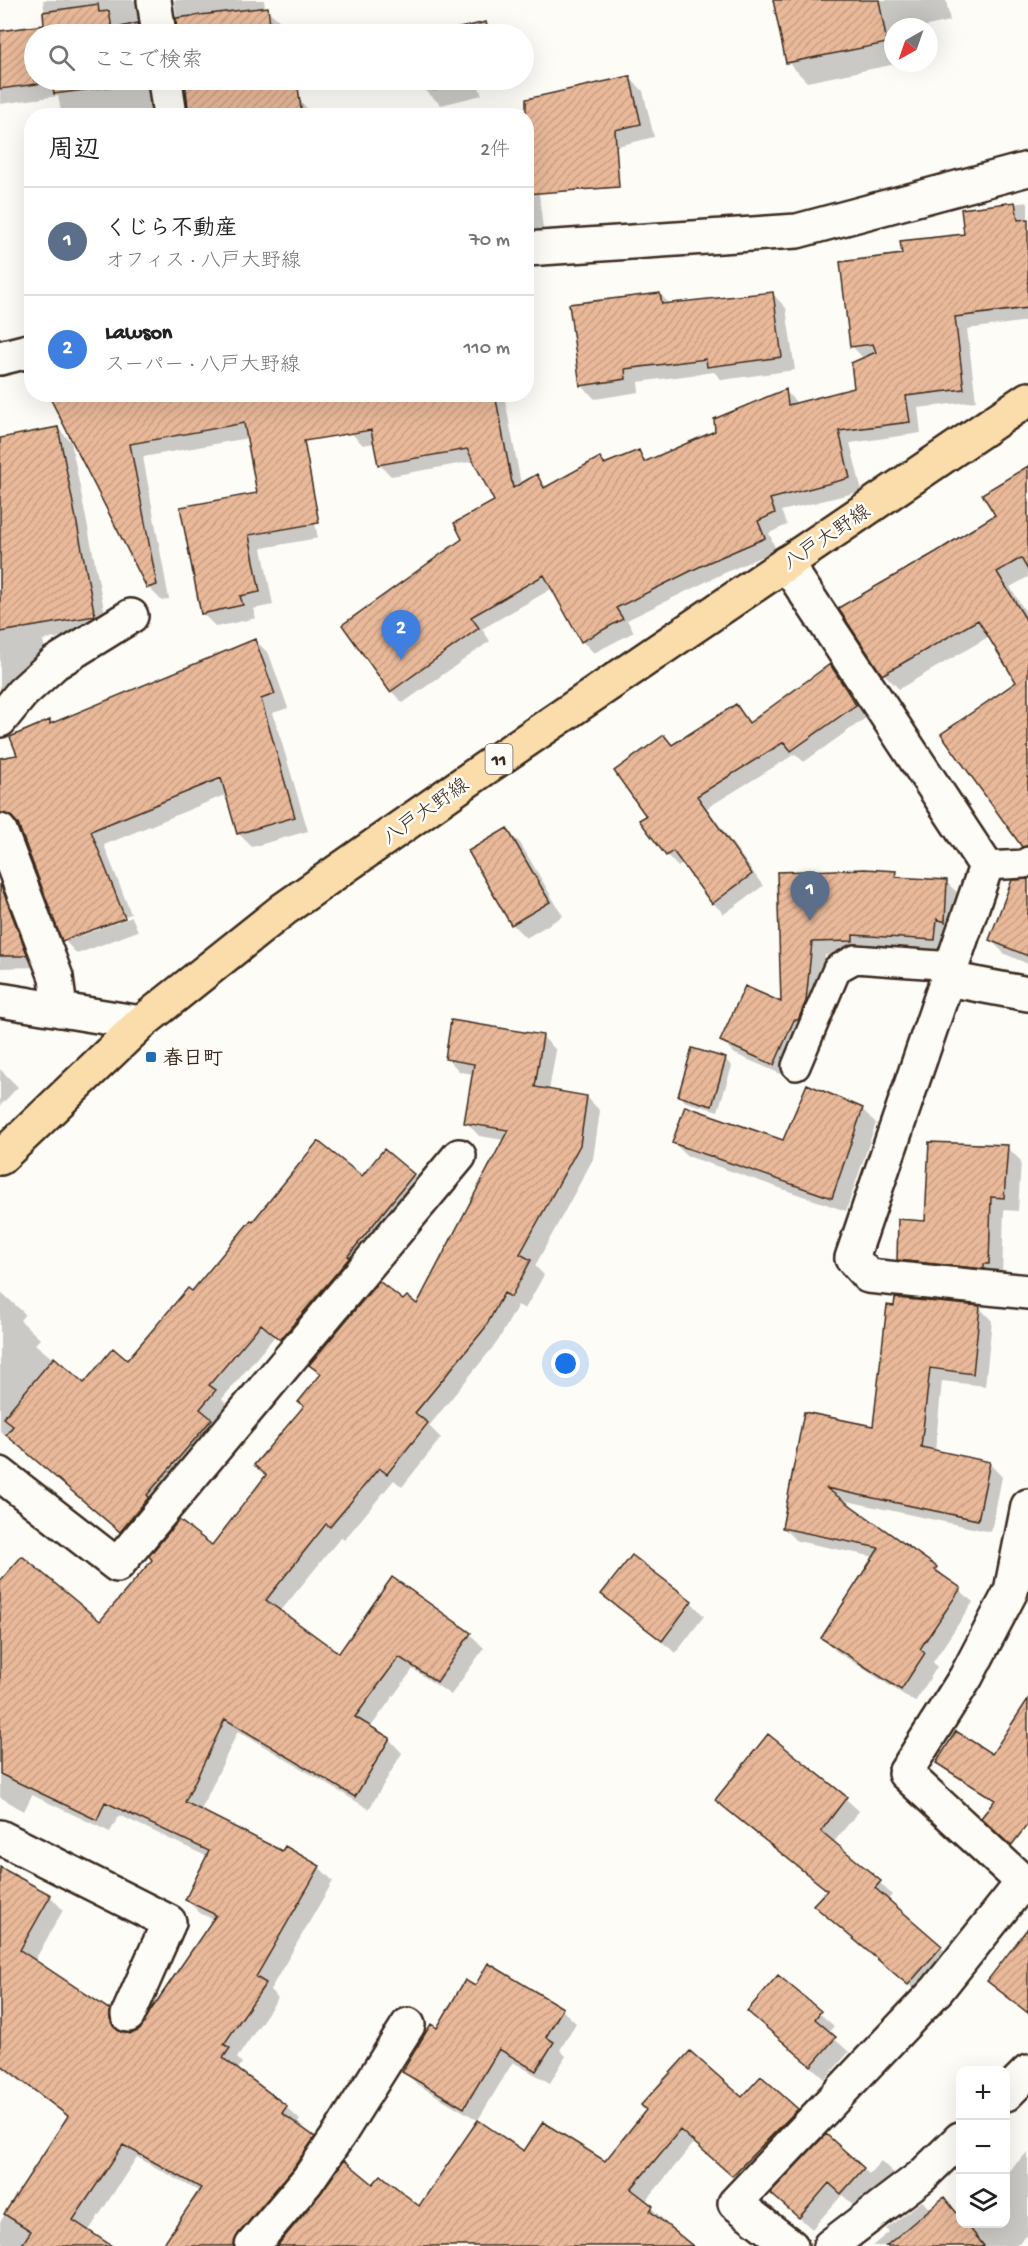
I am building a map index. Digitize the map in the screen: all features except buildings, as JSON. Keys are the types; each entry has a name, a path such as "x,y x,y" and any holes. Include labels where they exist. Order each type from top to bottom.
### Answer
{"main road":[{"name":"八戸大野線","path":"0,1158 141,1023 284,909 1028,399"}],"street":[{"path":"154,0 158,24"},
{"path":"166,90 169,108"},
{"path":"534,248 797,231 1028,169"},
{"path":"0,358 24,352"},
{"path":"786,563 986,866 852,1258 868,1276 1028,1292"},
{"path":"0,720 22,693 55,663 131,616"},
{"path":"0,831 56,976 60,1010"},
{"path":"950,973 1028,994"},
{"path":"0,1000 141,1023"},
{"path":"0,1474 117,1565 459,1156"},
{"path":"791,2246 735,2202 937,1990 1023,1882 905,1773 966,1677 1011,1591 1028,1506"},
{"path":"0,1837 169,1923 128,2015"},
{"path":"252,2246 307,2181 408,2025"},
{"path":"1010,2089 1028,2072"},
{"path":"830,2246 922,2176 956,2143"}],"lane":[{"path":"986,866 1023,864 1028,861"},
{"path":"796,1066 837,969 855,958 950,973"}],"place":[{"name":"Lawson","path":"401,660"},
{"name":"くじら不動産","path":"810,921"},
{"name":"春日町","path":"151,1057"}]}
